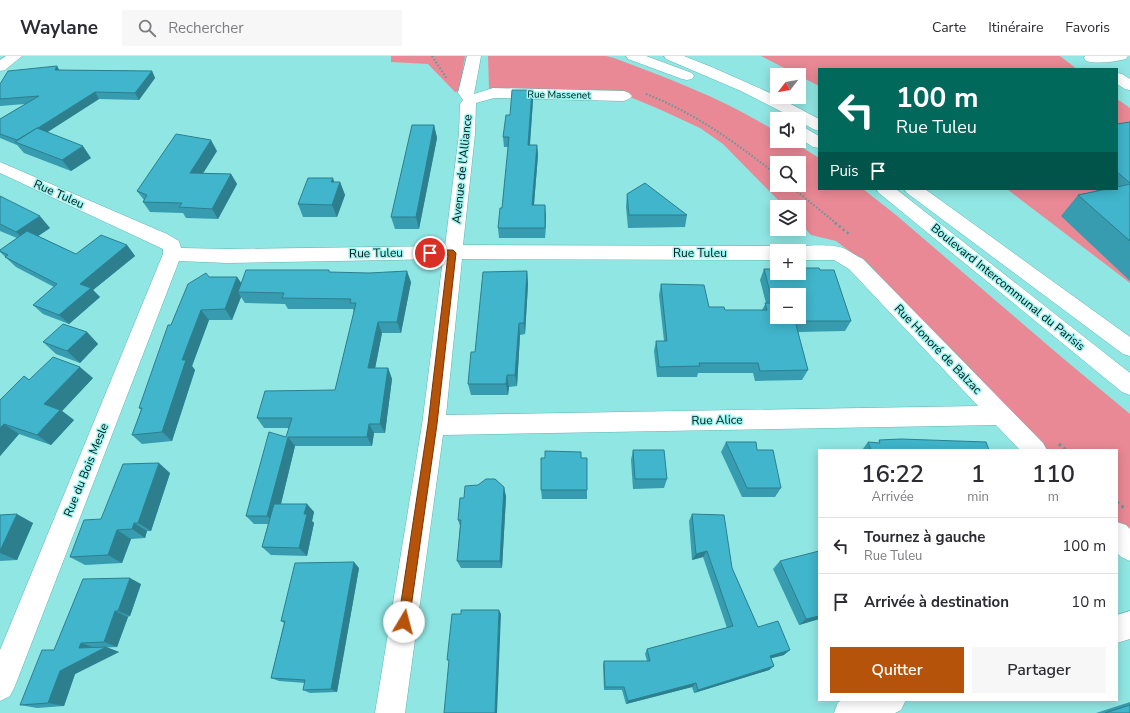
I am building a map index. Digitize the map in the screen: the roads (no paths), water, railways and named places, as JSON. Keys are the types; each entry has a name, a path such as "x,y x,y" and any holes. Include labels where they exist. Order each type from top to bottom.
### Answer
{"main road":[{"path":"0,67 15,56"},
{"name":"Avenue de l'Alliance","path":"390,713 433,424 467,134 468,104 471,100 466,93 474,56"},
{"path":"634,56 698,80 770,115"},
{"path":"671,56 769,98 818,125"},
{"path":"1089,57 1121,56"},
{"path":"1089,57 1105,68"},
{"path":"1118,78 1130,86"},
{"name":"Rue Massenet","path":"471,100 493,93 624,96"},
{"path":"806,135 818,142"},
{"name":"Rue Tuleu","path":"0,168 171,244 172,254 228,256 453,253 770,253"},
{"name":"Boulevard Intercommunal du Parisis","path":"886,190 1130,386"},
{"name":"Boulevard Intercommunal du Parisis","path":"914,190 1130,348"},
{"name":"Rue Honoré de Balzac","path":"806,253 837,253 856,264 1034,449"},
{"name":"Rue du Bois Mesle","path":"0,686 172,254"},
{"name":"Rue Alice","path":"433,424 1001,415"},
{"path":"1118,535 1130,548"},
{"path":"1118,629 1130,625"},
{"path":"849,713 888,701"}]}
